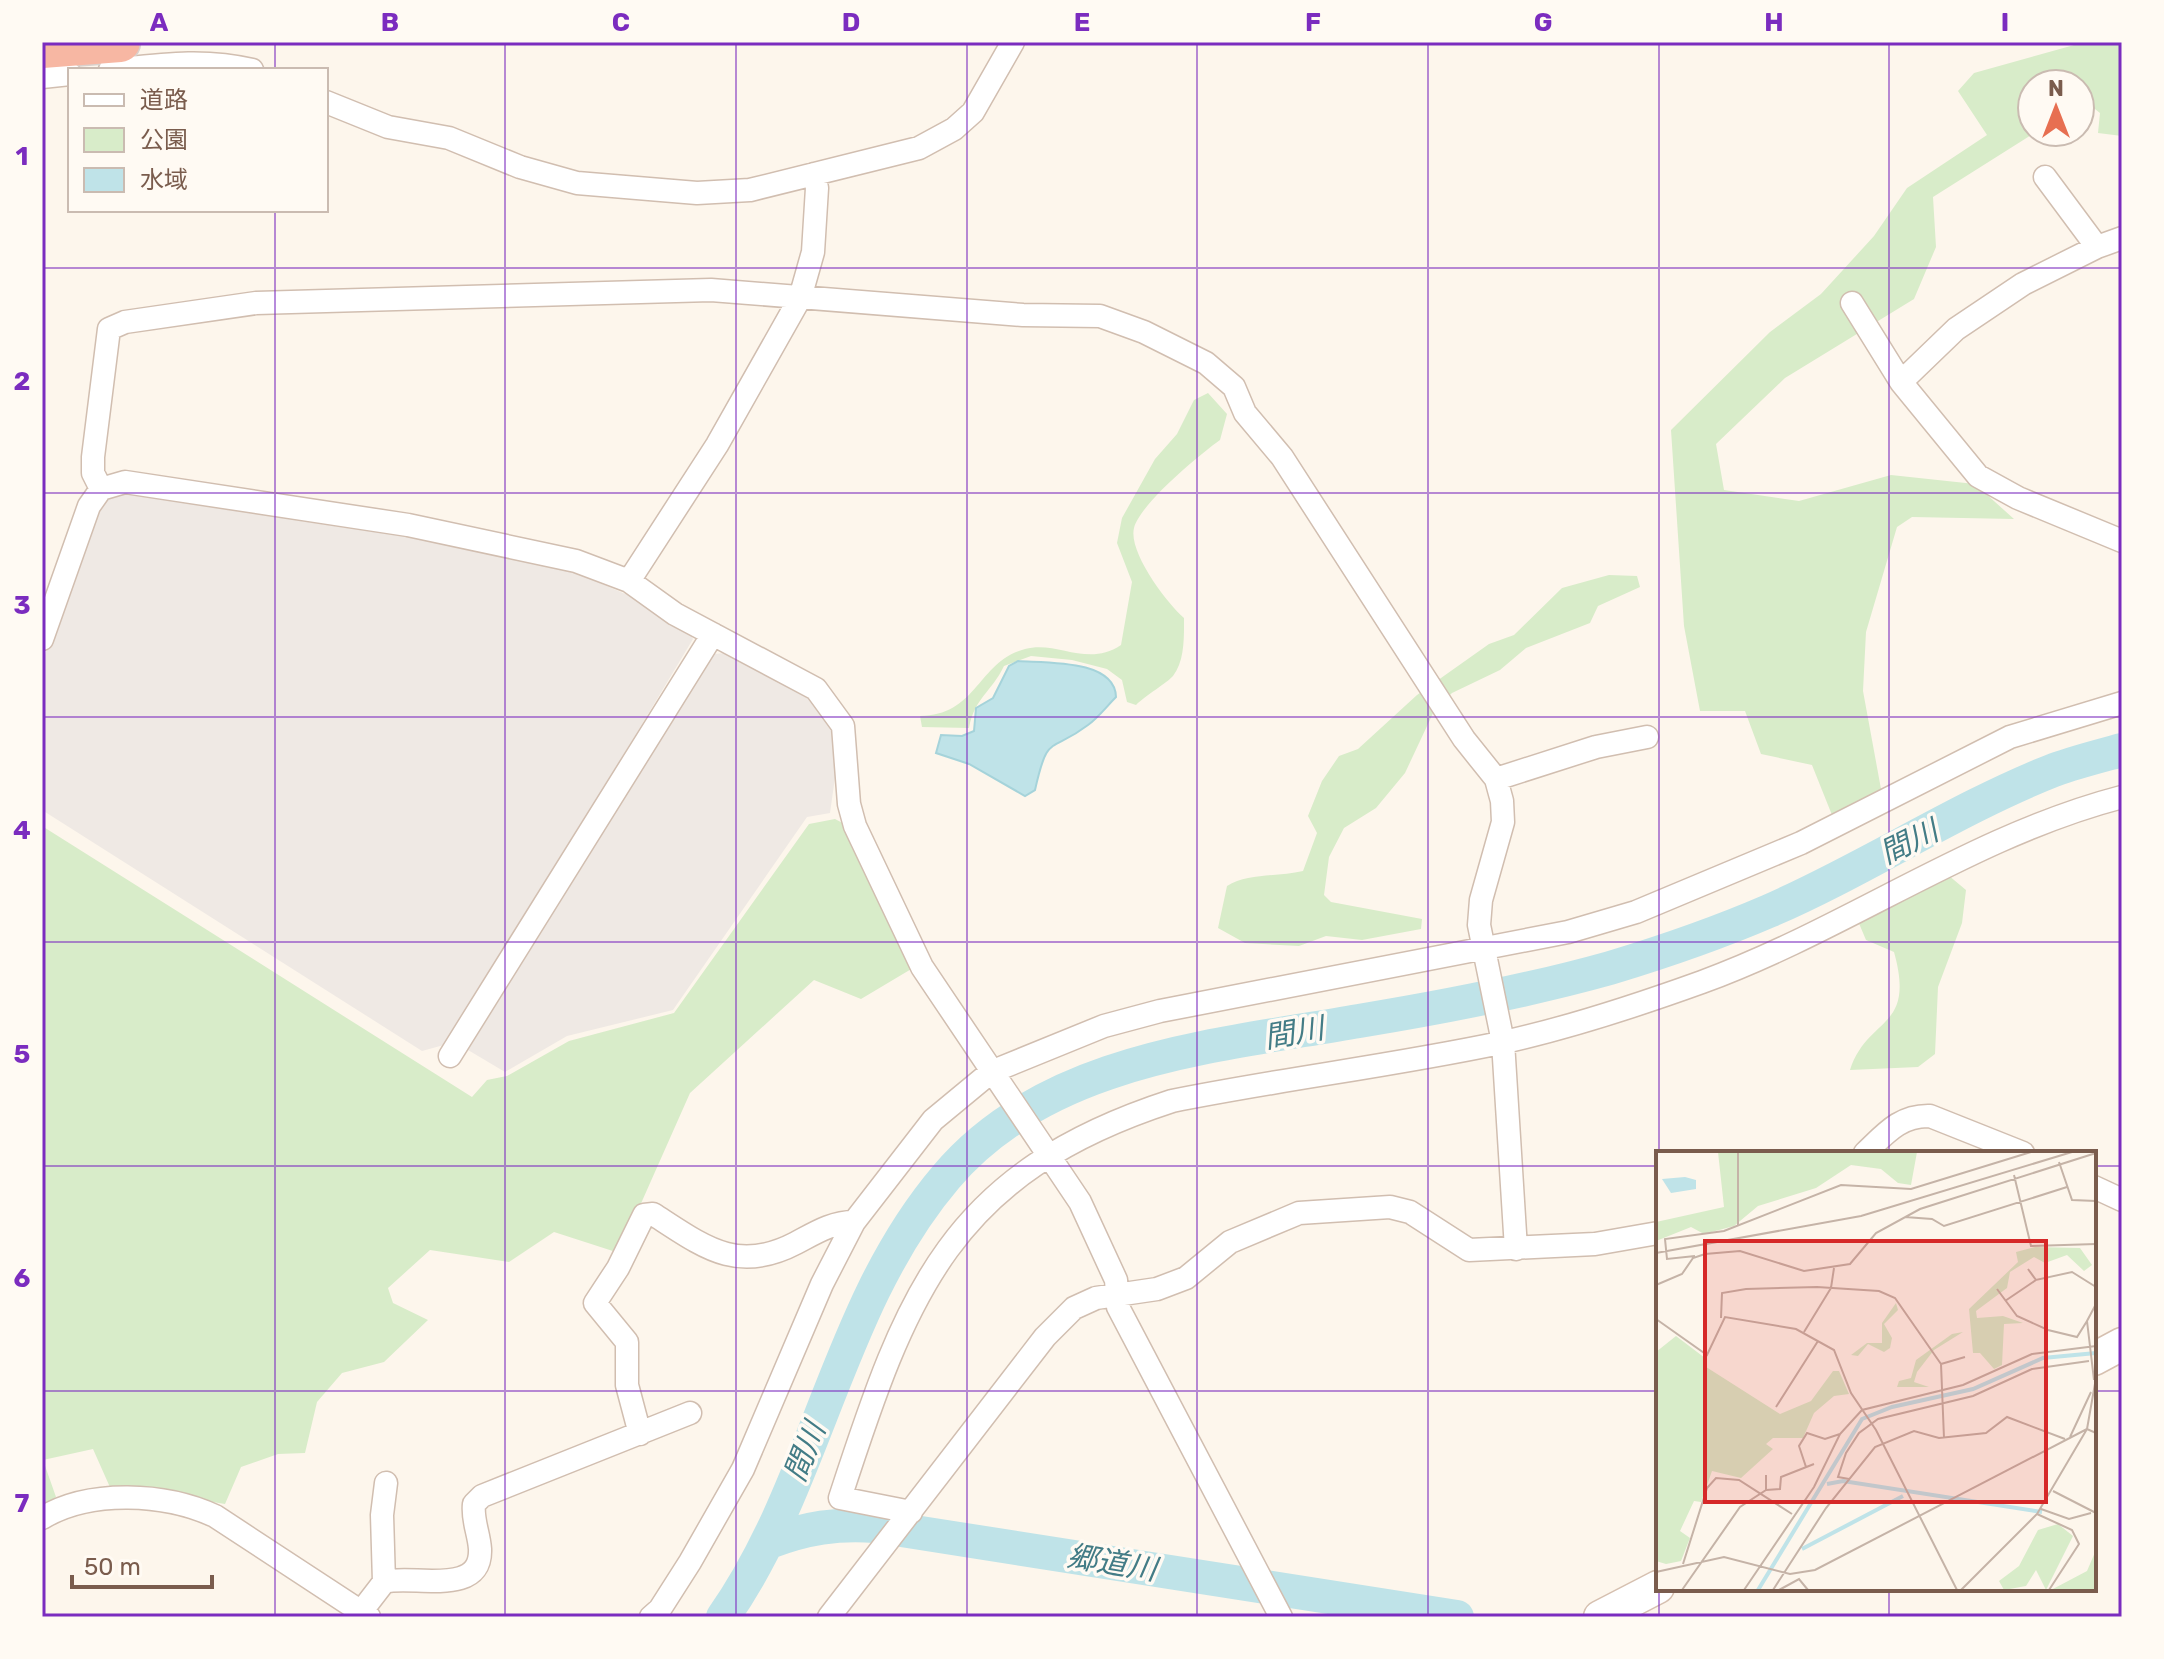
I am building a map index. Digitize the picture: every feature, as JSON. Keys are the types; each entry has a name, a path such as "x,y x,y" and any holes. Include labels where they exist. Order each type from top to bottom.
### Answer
{"highway":[{"path":"42,48 120,42"}],"main road":[{"path":"2096,1358 2122,1344"},
{"path":"1600,1617 1656,1588"}],"street":[{"path":"328,103 388,127 449,138 520,167 577,183 697,193 750,190 919,148 954,129 973,112 1013,42"},
{"path":"128,68 184,62 222,63 243,68"},
{"path":"42,77 68,74"},
{"path":"629,581 717,445 800,298 813,252 817,188 814,174"},
{"path":"2045,177 2097,247"},
{"path":"1901,382 1956,329 2023,284 2122,238"},
{"path":"101,489 93,473 93,457 109,329 125,322 256,303 711,290 1023,315 1100,316 1144,332 1214,368 1234,387 1245,413 1282,457 1464,739 1496,779 1503,822 1481,900 1484,954 1502,1038 1516,1249"},
{"path":"1852,303 1901,382 1978,476 2018,498 2122,541"},
{"path":"42,639 89,506 101,489 125,482 408,525 576,561 629,581 675,614 816,689 833,708 843,726 849,804 855,826 922,967 1080,1202 1116,1280 1118,1307 1278,1611"},
{"path":"450,1056 713,634"},
{"path":"651,1617 660,1609 690,1562 743,1469 822,1284 854,1222 933,1120 994,1075 1104,1026 1160,1011 1484,954 1636,912 1801,843 2010,737 2122,703"},
{"path":"1496,779 1596,747 1647,737"},
{"path":"909,1514 840,1498 892,1347 949,1244 1007,1183 1046,1153 1097,1129 1172,1101 1502,1038 1701,982 1754,960 1960,856 2070,810 2122,797"},
{"path":"1867,1151 1899,1122 1914,1115 1930,1116 2018,1151"},
{"path":"2096,1188 2122,1200"},
{"path":"829,1617 1045,1337 1074,1308 1117,1294 1157,1289 1186,1278 1230,1242 1251,1230 1299,1213 1327,1208 1390,1207 1410,1212 1469,1250 1595,1244 1656,1233"},
{"path":"640,1434 627,1385 627,1342 595,1303 618,1268 644,1215 653,1214 688,1236 736,1257 757,1259 772,1255 832,1225 854,1222"},
{"path":"384,1582 458,1579 471,1573 478,1564 480,1548 474,1504 482,1496 690,1413"},
{"path":"42,1518 70,1503 101,1499 137,1499 196,1507 363,1615 384,1582 381,1550 386,1483"}],"shaded area":[{"path":"124,488 301,521 410,537 569,570 656,607 686,627 693,639 451,1043 422,1051 42,810 42,663 99,506"},
{"path":"736,652 818,698 834,724 839,749 830,813 807,817 673,1010 567,1036 505,1072 468,1050 714,654"}],"green space":[{"path":"2085,42 2122,42 2122,136 2098,133 2100,113 2096,110 2096,68 2016,68 2016,145 1933,197 1936,247 1914,299 1785,378 1716,444 1724,490 1799,501 1891,475 1975,484 2014,519 1912,517 1897,527 1866,632 1863,691 1881,789 1832,815 1812,765 1761,754 1745,711 1700,711 1684,626 1671,430 1770,332 1821,294 1874,236 1907,188 1987,135 1958,91 1974,73"},
{"path":"1208,393 1227,414 1220,440 1158,494 1134,528 1137,550 1143,563 1159,589 1184,618 1182,656 1173,676 1136,705 1127,702 1122,680 1107,669 1072,660 1031,656 1004,666 975,709 969,728 922,727 920,716 954,707 996,665 1025,649 1037,647 1096,654 1121,645 1132,582 1117,543 1122,518 1155,459 1177,434 1194,400"},
{"path":"1609,575 1637,576 1640,587 1598,606 1590,623 1526,648 1500,670 1452,693 1435,709 1405,773 1376,808 1344,828 1329,857 1324,895 1331,902 1422,919 1421,929 1362,940 1326,936 1299,946 1245,943 1218,928 1227,886 1254,877 1303,871 1317,833 1308,816 1322,781 1339,756 1358,749 1417,695 1489,644 1514,635 1562,588"},
{"path":"835,819 850,827 913,968 861,999 814,980 690,1093 619,1253 554,1232 509,1262 430,1250 388,1288 393,1303 428,1320 384,1362 342,1373 317,1402 305,1453 278,1454 241,1467 225,1504 170,1495 113,1494 93,1449 43,1460 56,1497 42,1506 42,826 472,1097 487,1080 507,1076 569,1041 674,1013 809,824"},
{"path":"1948,875 1966,890 1962,923 1938,987 1935,1054 1918,1067 1850,1070 1858,1052 1894,1010 1899,996 1894,952 1866,940 1858,921"}],"water":[{"path":"1018,661 1061,663 1092,669 1113,685 1116,697 1092,722 1047,752 1035,790 1025,796 969,764 936,753 941,735 962,736 974,731 976,708 993,698 1009,666"}],"waterway":[{"name":"間川","path":"723,1617 755,1565 782,1509 852,1337 878,1281 909,1227 946,1177 987,1137 1033,1106 1083,1082 1192,1050 1486,998 1610,968 1650,955 1769,911 2017,786 2062,767 2122,750"},
{"name":"郷道川","path":"769,1542 822,1528 876,1526 1457,1617"}]}
